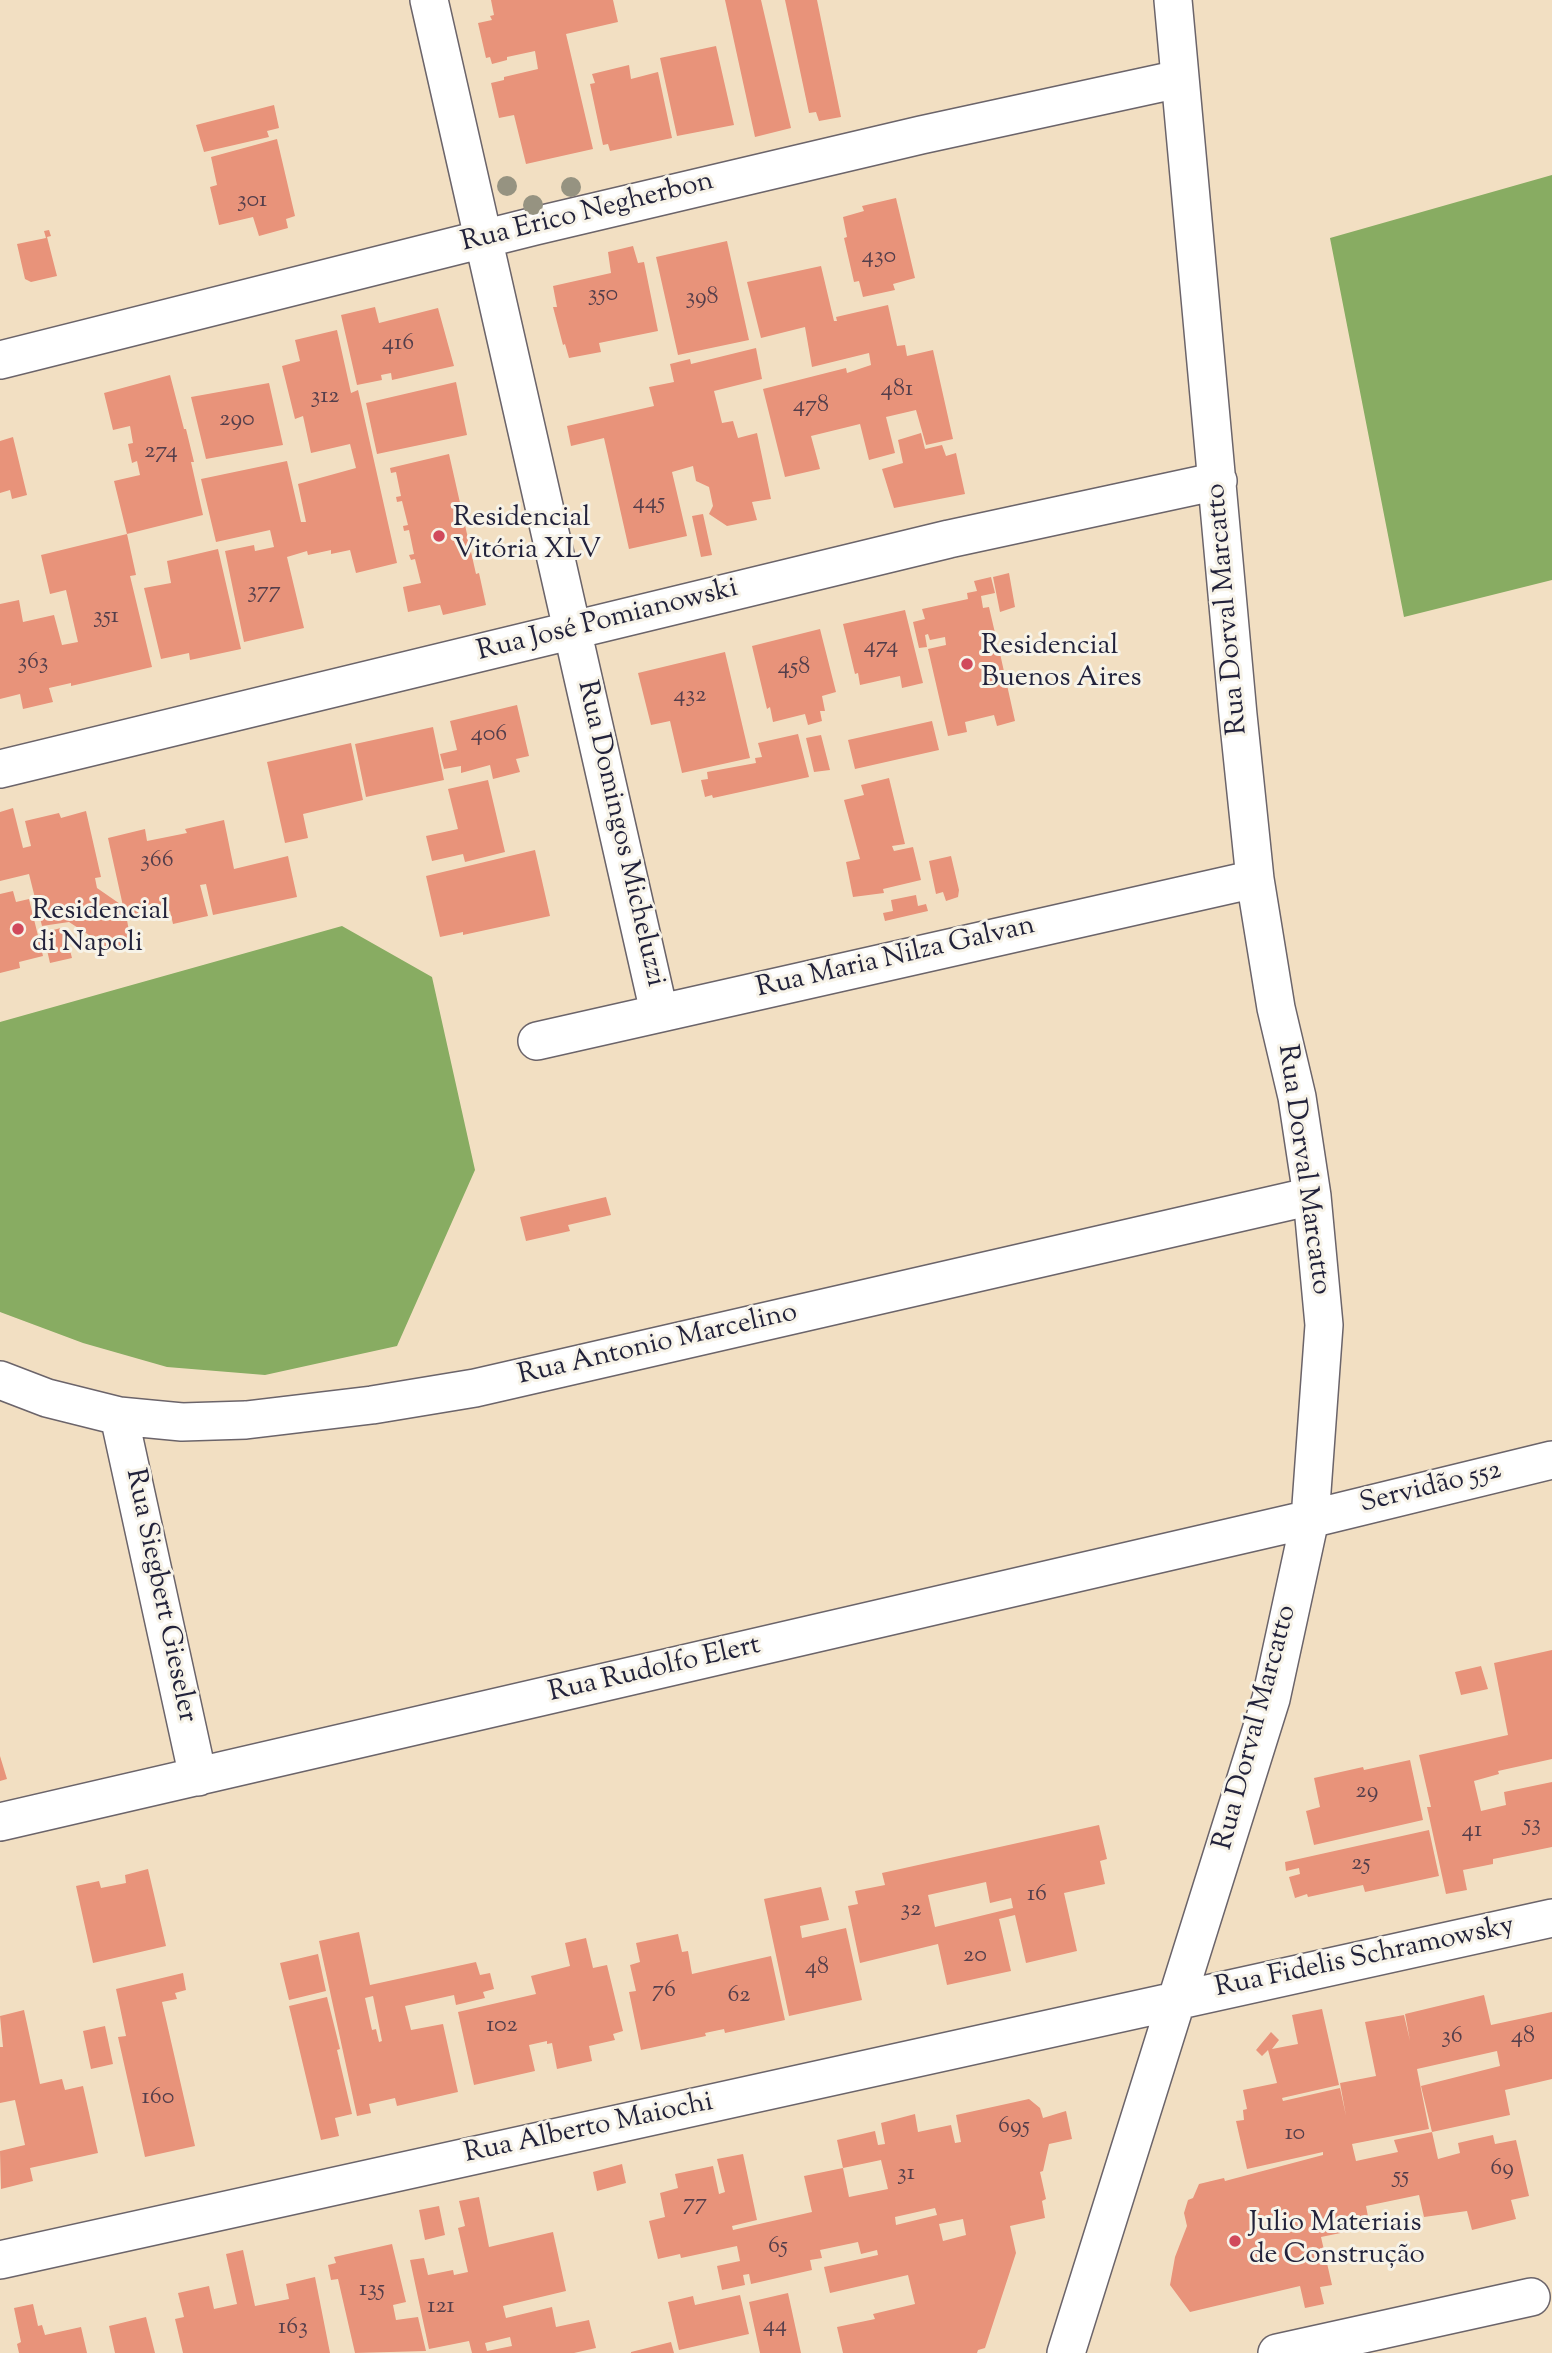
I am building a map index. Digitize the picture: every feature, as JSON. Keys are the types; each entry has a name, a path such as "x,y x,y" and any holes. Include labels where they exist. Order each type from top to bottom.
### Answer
{"street":[{"name":"Rua Domingos Micheluzzi","path":"429,0 659,1012"},
{"name":"Rua Dorval Marcatto","path":"1066,2353 1271,1699 1310,1519 1324,1325 1312,1196 1297,1097 1276,1008 1255,879 1173,0"},
{"name":"Rua Erico Negherbon","path":"0,360 485,239 921,135 1179,79"},
{"name":"Rua José Pomianowski","path":"0,769 948,539 1218,481"},
{"name":"Rua Maria Nilza Galvan","path":"537,1041 1255,879"},
{"name":"Rua Antonio Marcelino","path":"0,1380 47,1398 119,1416 182,1422 246,1420 372,1405 475,1388 1312,1196"},
{"name":"Rua Siegbert Gieseler","path":"119,1416 198,1777"},
{"name":"Servidão 552","path":"1310,1519 1552,1460"},
{"name":"Rua Rudolfo Elert","path":"0,1822 1310,1519"},
{"name":"Rua Fidelis Schramowsky","path":"1178,2001 1552,1918"},
{"name":"Rua Alberto Maiochi","path":"0,2260 1178,2001"},
{"path":"1277,2353 1531,2297"}],"green space":[{"path":"1552,175 1552,580 1404,617 1330,238"},
{"path":"342,926 432,977 475,1170 397,1346 265,1375 167,1367 83,1343 0,1312 0,1022"}],"building":[{"path":"491,0 613,0 618,22 566,34 593,149 526,164 514,115 499,118 491,83 538,69 535,51 507,57 507,60 492,64 490,57 486,58 478,23 492,20 490,16 494,15"},
{"path":"725,0 761,0 791,128 755,137"},
{"path":"785,0 817,0 841,117 819,121 816,112 809,113"},
{"path":"716,46 734,125 677,136 660,58"},
{"path":"629,65 631,79 658,72 672,138 610,151 608,144 603,145 590,84 595,83 592,74"},
{"path":"274,105 279,128 267,131 269,137 204,152 196,125"},
{"path":"277,139 295,216 286,219 288,228 259,236 253,217 219,225 210,187 217,185 211,157"},
{"path":"896,198 915,278 893,284 895,290 863,297 859,281 854,282 844,238 847,237 843,217 864,211 862,206"},
{"path":"49,230 51,236 47,237 57,276 31,282 25,279 17,244 46,238 44,231"},
{"path":"727,241 749,340 678,355 656,257"},
{"path":"633,246 638,263 644,262 658,331 599,343 601,352 569,358 553,307 557,307 553,286 611,273 608,252"},
{"path":"821,266 834,321 837,321 836,317 888,305 897,346 905,345 907,356 933,350 953,439 926,445 916,410 886,417 895,453 869,460 860,424 811,436 820,469 785,477 763,389 846,368 847,373 871,365 869,353 812,367 805,327 761,338 747,282"},
{"path":"375,307 379,323 438,308 454,366 392,380 391,373 381,375 382,380 357,385 341,315"},
{"path":"337,330 351,393 358,390 397,563 356,573 350,550 331,554 331,550 308,555 307,551 287,557 304,628 244,642 225,551 254,545 255,551 274,547 270,530 216,542 201,479 287,461 301,522 306,522 298,484 356,468 350,444 311,453 303,416 295,419 282,366 300,361 295,340"},
{"path":"756,348 762,379 714,391 722,423 733,421 738,438 757,433 771,499 752,502 757,520 727,526 709,514 713,506 709,487 696,481 693,466 672,472 687,536 629,549 604,438 571,446 567,426 654,406 649,387 674,382 670,364 690,359 691,364"},
{"path":"170,375 194,462 191,462 203,515 127,534 114,481 140,475 137,461 132,463 128,444 133,443 130,426 113,430 104,393"},
{"path":"456,382 467,435 377,454 366,403"},
{"path":"269,383 283,445 206,459 191,397"},
{"path":"921,433 925,449 942,445 946,456 956,453 965,494 894,508 882,469 903,463 898,440"},
{"path":"13,437 27,495 12,499 10,490 0,493 0,441"},
{"name":"Residencial Vitória XLV","path":"449,454 476,574 479,573 486,605 443,615 440,605 408,612 403,587 421,583 415,559 411,560 409,555 414,554 409,530 404,531 403,526 408,525 402,501 397,502 396,497 401,496 396,472 391,473 390,468"},
{"path":"703,514 712,555 701,557 692,516"},
{"path":"127,534 136,575 130,576 152,667 71,686 71,683 49,688 53,702 23,709 20,694 0,699 0,604 19,600 23,622 54,615 62,645 78,642 66,590 50,594 41,555"},
{"path":"218,549 241,649 190,660 189,653 161,659 144,588 171,583 167,561"},
{"path":"1009,573 1015,607 1000,612 993,577"},
{"name":"Residencial Buenos Aires","path":"991,577 995,593 981,596 983,608 989,607 1015,721 997,726 994,715 965,722 967,732 948,736 928,649 946,645 945,637 930,640 928,634 925,635 927,647 919,648 913,622 925,619 922,609 968,599 967,593 977,591 974,581"},
{"path":"905,610 923,683 902,688 900,676 860,685 843,624"},
{"path":"820,629 836,692 822,696 825,711 820,711 822,721 808,725 805,714 773,722 770,707 767,709 752,646"},
{"path":"725,652 750,758 682,773 670,721 651,725 638,673"},
{"path":"517,705 529,756 516,759 520,772 493,779 490,765 461,773 461,766 444,769 440,754 457,750 450,721"},
{"path":"932,721 939,750 855,769 848,740"},
{"path":"433,727 444,780 366,797 355,744"},
{"path":"798,734 809,777 713,798 712,795 705,797 701,780 708,779 707,772 756,763 755,758 762,757 758,743"},
{"path":"821,735 830,770 814,772 806,738"},
{"path":"351,743 363,800 303,814 308,838 285,843 267,762"},
{"path":"889,778 905,844 892,846 894,851 913,847 921,880 883,889 884,893 853,897 846,862 860,859 844,800 864,795 861,785"},
{"path":"488,780 505,852 465,862 463,854 432,861 426,836 458,829 448,789"},
{"path":"13,808 23,848 31,846 25,821 59,813 61,818 86,811 101,877 95,878 97,888 123,906 108,838 145,829 147,841 187,833 185,829 224,820 234,869 288,856 297,897 213,915 206,884 200,885 208,916 173,924 170,911 127,920 131,943 95,952 92,937 69,922 42,926 29,874 0,881 0,812"},
{"path":"535,850 550,916 463,935 463,932 440,937 426,876"},
{"path":"951,856 959,890 958,897 946,901 943,892 936,894 929,861"},
{"name":"Residencial di Napoli","path":"13,891 16,902 29,899 43,956 19,962 20,968 0,973 0,894"},
{"path":"916,895 918,906 926,904 928,911 885,921 883,913 893,911 891,900"},
{"path":"64,927 72,958 50,963 43,933"},
{"path":"606,1197 611,1215 568,1225 570,1231 526,1241 520,1217"},
{"path":"1552,1650 1552,1759 1498,1771 1499,1774 1474,1781 1481,1811 1506,1805 1504,1792 1552,1782 1552,1847 1493,1859 1493,1864 1463,1870 1467,1890 1446,1894 1419,1755 1508,1735 1494,1663"},
{"path":"1481,1666 1488,1689 1461,1695 1455,1672"},
{"path":"0,1756 7,1779 0,1781"},
{"path":"1410,1760 1423,1820 1314,1845 1306,1811 1320,1807 1314,1778"},
{"path":"1099,1825 1107,1859 1100,1861 1105,1884 1064,1893 1077,1951 1026,1963 1015,1915 999,1919 1011,1971 947,1985 938,1944 860,1963 848,1906 858,1904 855,1891 885,1885 882,1873","holes":["986,1882 990,1903 1011,1898 1013,1908 935,1927 928,1895"]},
{"path":"1429,1830 1439,1876 1365,1892 1363,1885 1295,1898 1289,1877 1300,1874 1299,1868 1286,1871 1285,1862"},
{"path":"148,1869 166,1946 93,1963 76,1886 99,1881 101,1888 126,1883 125,1875"},
{"path":"821,1887 829,1920 800,1926 802,1938 846,1928 862,2000 789,2016 764,1899"},
{"path":"359,1932 370,1985 476,1962 480,1975 490,1973 494,1989 483,1992 485,1998 456,2005 454,1995 405,2006 411,2030 443,2024 458,2092 397,2106 395,2098 369,2104 371,2113 357,2116 319,1941","holes":["373,1996 382,2041 379,2042 376,2029 372,2030 365,1998"]},
{"path":"678,1934 682,1952 688,1951 692,1974 771,1956 785,2020 725,2033 724,2029 705,2033 706,2036 641,2050 629,1992 636,1991 630,1965 640,1962 636,1943"},
{"path":"586,1938 593,1968 607,1965 623,2031 613,2034 615,2040 589,2046 592,2061 557,2069 552,2043 547,2044 547,2041 529,2045 535,2071 474,2085 458,2012 536,1994 531,1976 570,1966 565,1943"},
{"path":"318,1954 326,1991 289,2000 280,1963"},
{"path":"183,1973 186,1990 175,1993 177,1999 162,2002 195,2146 145,2157 118,2037 126,2036 116,1989"},
{"path":"1484,1995 1491,2025 1552,2012 1552,2079 1505,2090 1510,2115 1432,2132 1438,2159 1460,2153 1458,2143 1493,2135 1495,2144 1516,2140 1529,2196 1511,2200 1516,2219 1472,2230 1467,2211 1424,2217 1419,2195 1366,2206 1370,2227 1321,2237 1332,2285 1320,2287 1324,2304 1305,2308 1300,2286 1190,2312 1170,2285 1175,2257 1187,2226 1184,2213 1188,2200 1193,2198 1199,2184 1224,2178 1225,2181 1323,2155 1323,2152 1247,2169 1236,2121 1244,2120 1243,2110 1247,2109 1243,2090 1277,2083 1268,2050 1262,2056 1256,2050 1271,2032 1279,2040 1272,2049 1298,2044 1292,2015 1322,2009 1339,2085 1282,2098 1283,2101 1340,2088 1346,2116 1340,2083 1376,2076 1365,2022 1404,2015 1410,2041 1405,2014","holes":["1497,2051 1500,2066 1421,2086 1432,2132 1394,2140 1398,2152 1356,2161 1352,2144 1429,2129 1417,2069"]},
{"path":"327,1997 352,2114 335,2118 339,2136 321,2140 289,2006"},
{"path":"24,2010 40,2084 62,2079 65,2090 83,2086 98,2153 30,2168 33,2181 1,2189 0,2151 25,2145 15,2100 0,2103 0,2047 3,2047 0,2016"},
{"path":"105,2026 113,2064 91,2069 83,2031"},
{"path":"1029,2099 1040,2108 1043,2118 1066,2111 1072,2139 1049,2144 1043,2171 1040,2172 1046,2199 1042,2201 1045,2218 1010,2226 1016,2253 985,2348 977,2353 843,2353 837,2327 875,2319 873,2314 915,2304 908,2275 830,2293 824,2267 878,2255 877,2250 861,2254 858,2242 820,2250 822,2258 810,2260 812,2270 751,2284 749,2274 743,2275 745,2285 722,2290 717,2266 740,2261 737,2246 681,2258 680,2254 658,2259 649,2221 665,2217 660,2193 678,2188 675,2174 713,2166 719,2194 725,2192 717,2159 743,2154 757,2220 732,2226 733,2230 812,2212 804,2176 843,2168 837,2140 875,2131 878,2145 885,2144 881,2123 915,2114 918,2132 951,2125 955,2143 961,2142 956,2115","holes":["881,2160 888,2189 849,2197 843,2168","935,2208 937,2215 896,2225 895,2217","963,2219 966,2235 943,2241 939,2224"]},
{"path":"622,2164 626,2183 597,2191 593,2172"},
{"path":"479,2197 489,2247 553,2232 566,2291 503,2306 506,2318 552,2307 556,2327 589,2320 596,2348 574,2353 472,2353 469,2341 429,2349 410,2260 424,2258 428,2275 453,2270 454,2275 468,2272 458,2228 465,2226 459,2201","holes":["510,2337 512,2346 487,2351 485,2343"]},
{"path":"439,2206 445,2235 425,2240 419,2210"},
{"path":"392,2244 406,2302 393,2305 396,2320 418,2317 426,2351 355,2353 338,2279 331,2280 328,2265 336,2263 334,2257"},
{"path":"243,2250 255,2306 289,2299 286,2284 315,2277 330,2353 183,2353 175,2319 184,2317 178,2293 209,2286 214,2309 237,2304 226,2254"},
{"path":"788,2293 801,2353 760,2353 749,2302"},
{"path":"740,2295 749,2334 679,2350 668,2302 693,2296 695,2305"},
{"path":"33,2304 38,2326 42,2325 45,2335 81,2327 87,2353 19,2353 17,2344 21,2342 14,2308"},
{"path":"146,2317 155,2353 115,2353 109,2326"},
{"path":"671,2342 674,2353 631,2353 631,2352"}],"place":[{"name":"Residencial Vitória XLV","path":"439,536"},
{"name":"Residencial Buenos Aires","path":"967,664"},
{"name":"Residencial di Napoli","path":"18,929"},
{"name":"Julio Materiais de Construção","path":"1235,2241"}]}
